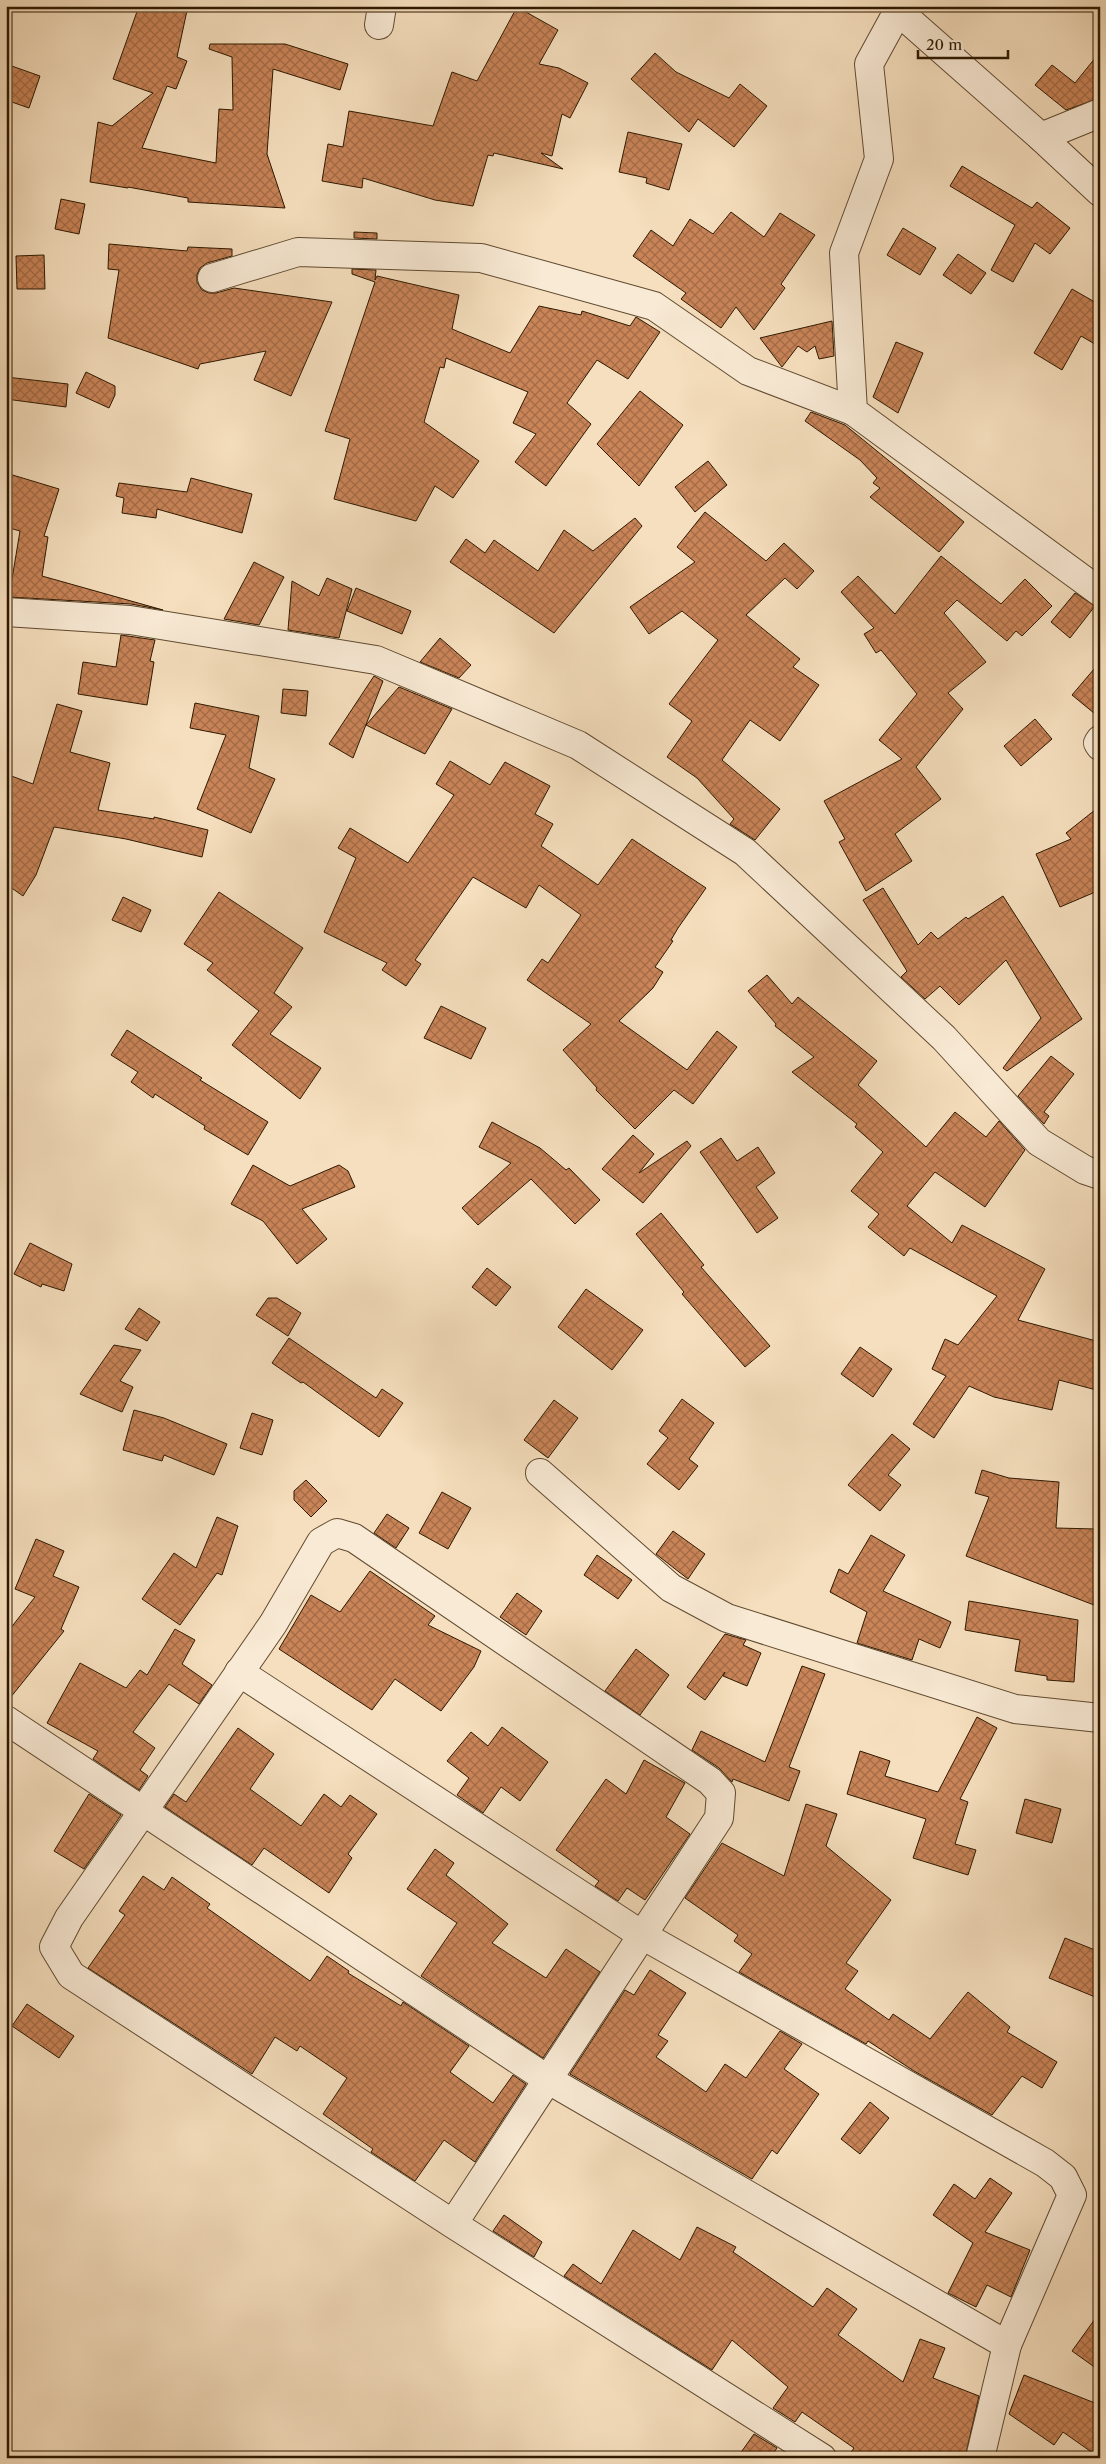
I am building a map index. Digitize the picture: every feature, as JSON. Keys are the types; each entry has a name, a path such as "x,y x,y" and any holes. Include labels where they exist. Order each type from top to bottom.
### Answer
{"street":[{"path":"853,411 844,253 879,159 869,64 898,9 1100,192"},
{"path":"1041,137 1100,113"},
{"path":"212,278 298,252 481,258 654,306 748,371 853,411 1100,592"},
{"path":"6,612 130,620 376,660 578,745 745,852 944,1038 1039,1142 1086,1170 1100,1175"},
{"path":"1100,740 1098,743 1100,746"},
{"path":"540,1473 672,1588 727,1618 1015,1709 1100,1718"},
{"path":"453,2224 718,1818 722,1793 710,1781 354,1538 337,1533 320,1542 273,1624 69,1918 54,1947 71,1975 453,2224 822,2458"},
{"path":"239,1672 642,1935 1045,2163 1063,2177 1072,2195 1007,2345 980,2458"},
{"path":"6,1720 547,2079 1007,2345"}],"building":[{"path":"139,6 188,6 177,57 187,61 176,89 167,86 142,148 216,163 219,109 233,110 232,57 209,49 210,44 285,44 348,64 340,90 273,69 267,154 285,208 188,202 188,198 90,182 98,122 112,126 153,93 113,79"},
{"path":"517,7 558,30 539,64 559,68 588,83 570,118 562,114 552,156 541,153 563,169 494,153 493,156 488,155 473,206 435,200 363,178 362,188 322,181 328,144 343,147 349,111 433,126 452,72 477,81"},
{"path":"1100,52 1100,98 1066,110 1035,85 1052,65 1075,83"},
{"path":"655,53 676,72 729,98 740,84 767,106 734,147 698,119 689,132 631,79"},
{"path":"6,64 40,76 29,108 6,100"},
{"path":"628,132 682,144 669,190 646,183 647,178 619,172"},
{"path":"962,166 1032,208 1037,202 1070,228 1050,254 1035,243 1013,282 991,270 1015,225 950,186"},
{"path":"61,199 85,204 79,234 55,229"},
{"path":"731,212 764,237 780,213 815,235 781,284 785,288 754,330 736,307 721,328 681,299 686,293 633,256 651,230 673,246 690,219 713,234"},
{"path":"903,228 936,248 920,275 887,255"},
{"path":"354,232 377,233 377,239 354,238"},
{"path":"109,244 187,251 188,247 232,249 232,256 207,263 200,268 197,282 202,290 216,293 234,288 332,302 291,396 254,380 266,351 200,364 198,369 108,338 119,270 108,269"},
{"path":"958,254 986,273 971,294 943,275"},
{"path":"44,255 45,289 17,289 16,256"},
{"path":"352,269 376,270 375,280 377,276 459,295 452,329 510,353 539,306 581,315 582,311 630,326 636,317 660,332 628,379 597,360 567,403 591,424 546,486 515,462 536,434 513,423 528,392 446,358 444,368 440,367 424,422 479,461 453,498 435,486 416,521 334,499 350,439 325,431 375,282 352,274"},
{"path":"1072,289 1100,305 1100,347 1081,336 1062,370 1034,353"},
{"path":"832,321 834,356 819,359 815,346 807,352 798,346 782,367 760,338"},
{"path":"896,342 923,353 898,413 873,397"},
{"path":"86,372 115,386 115,395 109,408 76,393"},
{"path":"6,377 68,384 66,407 6,399"},
{"path":"640,391 683,425 639,486 597,444"},
{"path":"811,412 845,425 964,522 939,552 870,497 880,488 873,483 877,478 860,460 805,421"},
{"path":"708,461 727,485 695,512 675,487"},
{"path":"6,473 59,489 44,536 48,537 42,576 163,610 131,604 9,597 20,531 6,527"},
{"path":"191,478 252,494 242,533 157,509 156,518 122,513 124,498 116,496 119,483 187,492"},
{"path":"705,512 766,561 784,543 814,571 797,589 785,578 746,615 800,659 793,667 819,685 780,741 750,720 722,760 780,809 755,840 730,824 734,819 697,778 667,757 692,721 669,704 718,640 682,611 649,634 630,607 695,562 677,547"},
{"path":"635,518 642,526 554,633 450,562 466,539 485,553 494,540 538,571 564,530 593,551"},
{"path":"941,556 1001,604 1025,579 1052,606 1022,636 1016,631 1007,641 957,600 944,613 986,662 948,693 963,709 916,767 941,799 895,834 912,861 866,891 839,842 845,839 824,801 902,759 879,740 917,694 881,650 876,653 864,634 874,628 841,592 858,576 895,614"},
{"path":"254,562 284,577 259,625 224,619"},
{"path":"327,578 352,589 339,638 288,630 292,581 319,596"},
{"path":"356,588 411,611 402,634 347,611"},
{"path":"1075,593 1095,606 1070,638 1051,622"},
{"path":"121,635 155,640 150,661 154,662 147,705 78,694 83,662 116,667"},
{"path":"440,638 471,665 459,678 420,662"},
{"path":"1100,662 1100,718 1072,695"},
{"path":"374,676 383,681 353,758 329,744"},
{"path":"399,687 452,709 425,754 366,725"},
{"path":"283,689 308,691 306,716 281,713"},
{"path":"195,703 259,716 249,768 275,779 251,833 197,809 226,735 190,728"},
{"path":"57,704 82,711 70,752 110,763 98,810 154,819 154,817 208,830 202,857 126,839 54,827 36,875 23,896 6,884 6,774 33,784"},
{"path":"1035,719 1052,739 1021,766 1004,746"},
{"path":"450,761 490,785 505,762 550,786 535,814 553,824 541,846 598,885 632,839 706,888 678,928 671,940 673,941 655,967 663,972 653,988 619,1021 687,1070 717,1031 737,1047 693,1104 674,1090 635,1129 596,1090 597,1088 563,1050 591,1024 527,980 542,959 548,963 581,915 539,885 526,908 473,877 415,960 421,964 406,986 382,970 387,963 324,932 356,858 338,848 350,828 408,863 454,795 436,784"},
{"path":"1100,806 1100,890 1060,907 1036,854 1071,839 1066,833"},
{"path":"883,888 918,945 931,932 938,939 966,917 968,919 1003,896 1082,1019 1007,1071 1003,1068 1041,1018 1006,960 959,1005 940,986 925,999 901,977 907,971 863,900"},
{"path":"219,892 303,948 274,993 292,1007 270,1034 321,1068 300,1099 232,1045 259,1011 207,970 213,963 184,944"},
{"path":"123,897 151,910 141,932 112,920"},
{"path":"767,975 792,1004 798,997 877,1061 858,1085 926,1147 955,1112 986,1137 999,1121 1025,1150 985,1207 935,1172 907,1206 952,1243 962,1225 1045,1269 1018,1320 1100,1342 1100,1391 1059,1380 1052,1410 994,1397 969,1386 934,1438 913,1424 946,1376 932,1369 945,1339 958,1345 997,1296 910,1248 904,1256 868,1227 879,1214 851,1191 883,1152 855,1127 857,1124 792,1072 814,1057 775,1026 776,1024 748,991"},
{"path":"441,1006 486,1028 471,1059 424,1038"},
{"path":"127,1030 202,1078 200,1080 268,1122 248,1155 204,1129 205,1126 155,1094 153,1098 131,1082 138,1072 111,1055"},
{"path":"1051,1056 1074,1074 1044,1112 1049,1116 1044,1124 1018,1096"},
{"path":"492,1122 540,1148 566,1170 569,1168 600,1200 575,1224 531,1179 478,1225 462,1208 511,1163 479,1147"},
{"path":"633,1135 654,1154 639,1173 687,1141 691,1146 643,1203 602,1169"},
{"path":"721,1138 737,1161 758,1147 775,1173 756,1187 778,1218 757,1233 700,1152"},
{"path":"253,1165 290,1186 339,1165 348,1171 355,1187 302,1209 327,1239 297,1264 263,1221 231,1204"},
{"path":"661,1213 704,1265 701,1267 770,1346 745,1367 682,1294 684,1292 636,1234"},
{"path":"30,1243 72,1264 64,1291 42,1284 41,1287 14,1274"},
{"path":"487,1268 511,1287 496,1306 472,1287"},
{"path":"586,1289 643,1330 612,1370 558,1327"},
{"path":"268,1298 277,1298 301,1313 288,1336 256,1315"},
{"path":"139,1308 160,1322 147,1341 125,1329"},
{"path":"289,1338 376,1398 382,1389 403,1403 379,1437 303,1382 301,1383 272,1363"},
{"path":"114,1345 141,1350 120,1381 133,1387 122,1412 80,1394"},
{"path":"860,1347 892,1369 873,1397 841,1374"},
{"path":"682,1399 714,1423 689,1459 698,1466 679,1490 647,1464 668,1438 659,1431"},
{"path":"554,1400 578,1418 548,1458 524,1440"},
{"path":"134,1410 164,1418 227,1444 214,1475 164,1455 162,1461 123,1450"},
{"path":"252,1413 273,1420 262,1455 240,1448"},
{"path":"892,1434 910,1449 888,1475 901,1485 880,1511 848,1485"},
{"path":"982,1470 1009,1478 1059,1482 1056,1528 1096,1529 1094,1605 966,1556 989,1497 975,1493"},
{"path":"306,1480 327,1501 311,1517 294,1500 294,1491"},
{"path":"442,1492 471,1508 448,1549 419,1533"},
{"path":"387,1514 409,1528 396,1548 374,1533"},
{"path":"217,1517 238,1526 222,1575 217,1573 180,1625 142,1599 174,1553 196,1568"},
{"path":"673,1531 705,1554 688,1579 656,1554"},
{"path":"871,1535 905,1555 883,1591 951,1622 940,1648 919,1639 912,1660 857,1643 867,1612 830,1592 839,1569 848,1574"},
{"path":"36,1539 64,1551 53,1576 79,1587 61,1629 64,1631 6,1703 6,1634 35,1597 15,1589"},
{"path":"597,1555 632,1580 618,1599 584,1575"},
{"path":"370,1571 435,1616 428,1625 481,1651 474,1667 441,1711 395,1679 372,1710 279,1649 311,1595 340,1612"},
{"path":"517,1593 542,1611 526,1635 500,1617"},
{"path":"969,1601 1078,1620 1074,1682 1047,1680 1047,1676 1015,1671 1020,1640 965,1630"},
{"path":"175,1629 195,1640 182,1664 212,1685 199,1704 169,1684 133,1732 155,1748 140,1770 148,1776 139,1790 93,1759 98,1751 47,1723 80,1663 126,1688 140,1670 147,1675"},
{"path":"725,1634 746,1640 743,1645 761,1653 747,1686 723,1676 725,1672 705,1700 687,1687"},
{"path":"636,1649 669,1675 640,1715 605,1691"},
{"path":"802,1666 825,1674 789,1767 800,1771 789,1801 733,1779 732,1782 719,1768 692,1750 701,1731 765,1762"},
{"path":"977,1717 997,1728 960,1799 968,1802 955,1844 976,1850 968,1875 913,1858 926,1819 847,1794 860,1751 890,1761 885,1776 938,1792"},
{"path":"502,1727 548,1762 520,1801 501,1787 483,1813 457,1795 469,1778 447,1761 471,1732 488,1746"},
{"path":"238,1728 274,1754 250,1789 301,1826 324,1794 341,1807 350,1795 377,1814 348,1854 352,1858 329,1893 264,1848 252,1865 165,1807 174,1794 186,1802"},
{"path":"644,1760 685,1783 666,1817 690,1834 645,1900 627,1888 618,1901 595,1886 599,1881 556,1850 606,1779 626,1794"},
{"path":"89,1794 121,1815 84,1869 54,1851"},
{"path":"1025,1799 1061,1809 1052,1843 1016,1833"},
{"path":"806,1804 837,1814 826,1846 891,1900 846,1963 858,1971 845,1989 889,2020 893,2014 930,2039 968,1992 1010,2027 1007,2032 1057,2062 1042,2088 1022,2076 992,2115 914,2071 868,2041 866,2044 739,1972 752,1954 734,1941 738,1935 685,1898 722,1843 784,1876"},
{"path":"435,1849 454,1863 446,1875 508,1924 492,1943 546,1978 566,1949 600,1972 543,2058 421,1976 457,1923 407,1889"},
{"path":"143,1876 164,1890 172,1877 210,1904 207,1908 310,1981 327,1956 349,1971 348,1973 401,2006 403,2002 469,2046 450,2072 493,2103 513,2075 526,2084 475,2162 444,2140 415,2181 371,2152 373,2149 323,2114 347,2078 300,2046 297,2051 275,2037 252,2074 88,1968 125,1915 119,1911"},
{"path":"1065,1938 1100,1952 1100,1999 1049,1978"},
{"path":"650,1970 686,1993 658,2035 668,2041 656,2057 706,2092 725,2064 746,2078 780,2031 802,2044 784,2069 819,2094 777,2154 772,2150 752,2179 570,2074 625,1990 634,1995"},
{"path":"27,2004 74,2036 59,2058 12,2026"},
{"path":"870,2102 889,2118 860,2154 841,2139"},
{"path":"990,2178 1012,2193 985,2232 1030,2250 1011,2297 987,2285 976,2307 948,2293 973,2243 933,2215 954,2184 975,2199"},
{"path":"504,2215 542,2242 534,2257 493,2231"},
{"path":"697,2227 736,2247 733,2252 813,2307 827,2288 857,2309 838,2335 903,2382 920,2339 945,2348 933,2378 979,2396 965,2458 847,2458 854,2448 802,2412 795,2422 773,2408 788,2387 732,2340 712,2370 564,2276 573,2264 601,2284 633,2230 680,2260"},
{"path":"1100,2312 1100,2371 1072,2351"},
{"path":"1024,2375 1100,2405 1100,2458 1063,2432 1054,2445 1009,2414"},
{"path":"754,2434 777,2448 770,2458 737,2458"}]}
